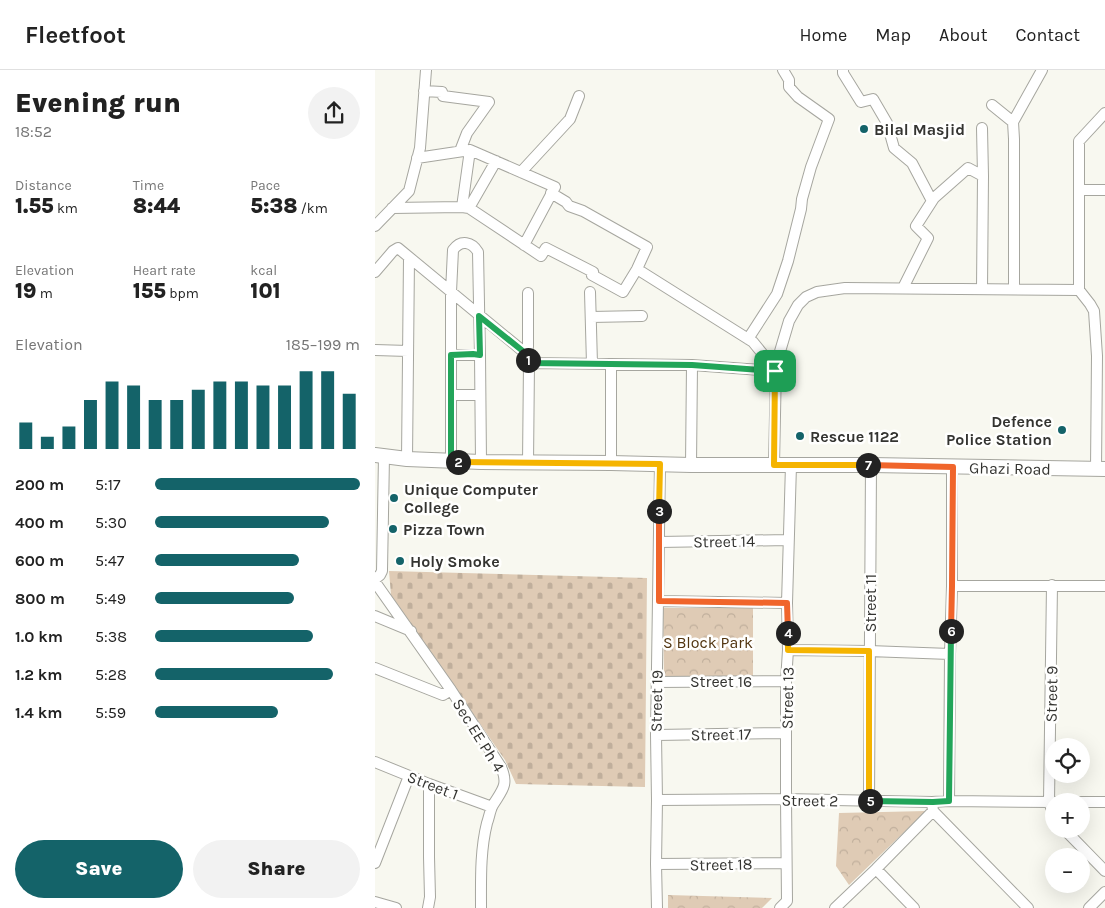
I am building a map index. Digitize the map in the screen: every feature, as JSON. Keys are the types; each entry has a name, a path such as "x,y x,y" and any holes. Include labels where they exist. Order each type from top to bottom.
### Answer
{"main road":[{"name":"Ghazi Road","path":"380,456 451,462 791,466 871,465 1101,469"}],"street":[{"path":"375,226 409,191 420,148 426,70"},
{"path":"748,339 777,294 788,261 811,167 829,119 793,92 783,70"},
{"path":"843,70 861,102 873,99 887,123 894,148 912,164 932,201"},
{"path":"1014,289 1013,122 1042,70"},
{"path":"425,90 442,92 443,96 489,102 467,133 465,150 465,208"},
{"path":"521,172 571,118 579,96"},
{"path":"992,105 1013,122"},
{"path":"1101,469 1101,356 1094,311 1079,290 1079,141 1105,113"},
{"path":"982,128 983,289"},
{"path":"417,158 465,150 496,161 555,187 524,245"},
{"path":"465,208 496,161"},
{"path":"903,288 928,238 915,226 934,198 968,168 983,176"},
{"path":"1079,190 1105,190"},
{"path":"392,208 465,208 541,256 546,248 593,272 592,276 623,292 637,269 647,247 583,211 569,206 551,193"},
{"path":"451,462 451,292 453,250 457,244 462,243 470,244 479,252 481,462"},
{"path":"375,272 398,248 524,352 529,363 529,463"},
{"path":"407,459 409,258"},
{"path":"637,269 753,342 775,368"},
{"path":"774,465 775,368 789,321 798,305 806,297 817,292 845,288 1079,290"},
{"path":"590,292 591,364"},
{"path":"524,352 528,347 528,293"},
{"path":"591,317 642,316"},
{"path":"375,350 408,350"},
{"path":"451,355 480,355"},
{"path":"529,363 775,368"},
{"path":"611,364 611,463"},
{"path":"691,465 692,365"},
{"path":"451,395 480,395"},
{"path":"375,580 381,571 380,456"},
{"name":"Street 19","path":"657,908 656,682 659,601 660,464"},
{"name":"Street 11","path":"869,801 871,465"},
{"name":"Street 13","path":"783,904 786,863 786,681 791,466"},
{"path":"949,801 953,467"},
{"name":"Street 14","path":"659,542 788,540"},
{"name":"Sec EE Ph 4","path":"375,580 451,690 501,766 504,774 504,787 492,807 487,825 482,855 481,908"},
{"name":"Street 9","path":"1052,585 1052,793"},
{"path":"952,586 1105,586"},
{"path":"659,601 787,603"},
{"path":"375,616 411,631"},
{"path":"788,650 950,654"},
{"path":"375,668 443,695 451,690"},
{"name":"Street 16","path":"656,682 786,681"},
{"name":"Street 17","path":"656,735 786,733"},
{"name":"Street 1","path":"375,762 492,807"},
{"path":"375,864 409,776"},
{"path":"428,908 430,897 429,784"},
{"name":"Street 2","path":"657,800 786,799 869,801 933,806 949,801 1045,802"},
{"path":"1090,802 1105,802"},
{"path":"835,908 876,868 933,806 1028,908"},
{"path":"1073,838 1105,871"},
{"name":"Street 18","path":"656,864 786,863"},
{"path":"876,868 914,908"},
{"path":"1089,908 1105,892"},
{"path":"375,902 396,908"},
{"path":"783,904 795,908"}],"green space":[{"path":"389,571 647,578 645,787 516,784 505,760 391,595"},
{"name":"S Block Park","path":"663,608 753,608 753,677 664,676"},
{"path":"926,811 849,885 836,866 839,813"},
{"path":"668,895 772,898 762,908 668,908"}],"place":[{"name":"Bilal Masjid","path":"864,129"},
{"name":"Defence Police Station","path":"1062,430"},
{"name":"Rescue 1122","path":"800,436"},
{"name":"Unique Computer College","path":"394,498"},
{"name":"Pizza Town","path":"393,529"},
{"name":"Holy Smoke","path":"400,561"}],"route":[{"path":"479,316 524,352 529,363 692,365 775,371 774,465 953,467 949,801 869,801 869,651 788,650 787,603 659,601 660,464 451,462 451,355 480,355 479,316"}]}
